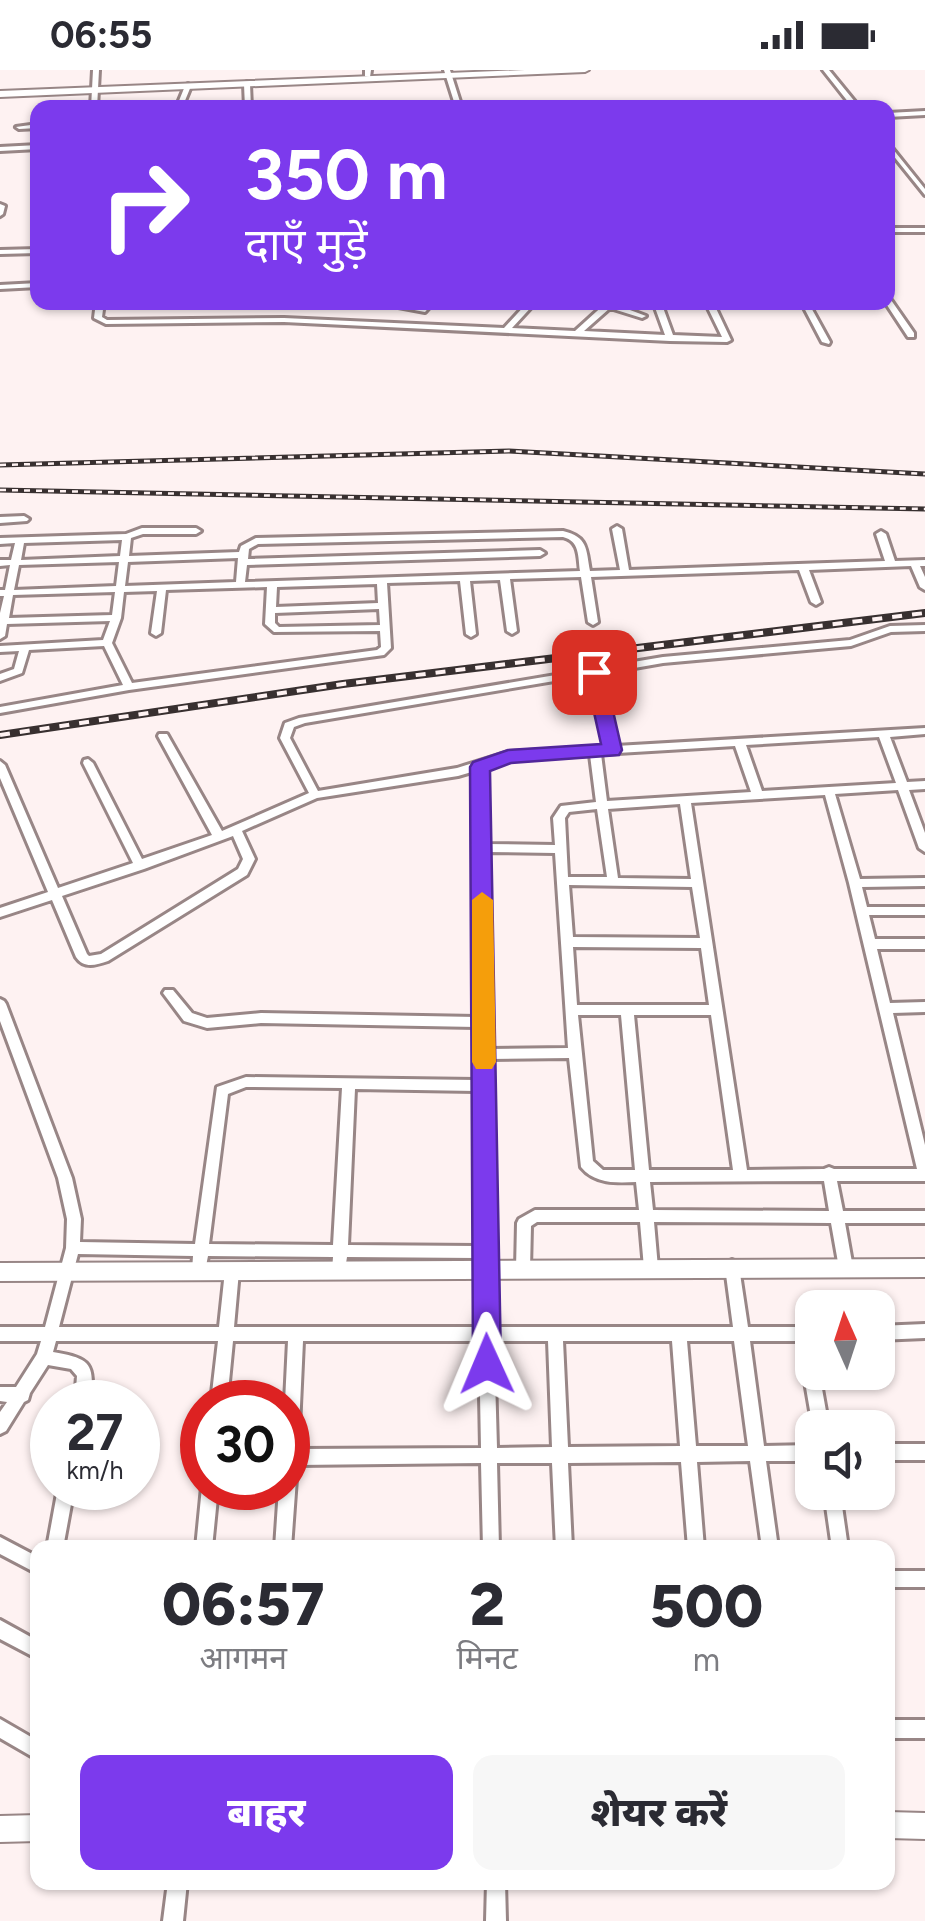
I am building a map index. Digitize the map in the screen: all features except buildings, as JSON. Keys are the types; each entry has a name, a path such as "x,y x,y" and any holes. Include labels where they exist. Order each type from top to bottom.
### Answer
{"main road":[{"path":"95,88 499,70"},
{"path":"0,92 368,73 584,70"},
{"path":"0,1272 67,1273 200,1261 232,1271 340,1261 484,1260 524,1268 925,1268"},
{"path":"895,1825 925,1826"},
{"path":"0,1830 30,1828"}],"street":[{"path":"94,100 96,70"},
{"path":"826,70 850,100"},
{"path":"447,73 455,100"},
{"path":"247,84 248,100"},
{"path":"182,100 188,86"},
{"path":"895,115 925,113"},
{"path":"19,127 30,126"},
{"path":"0,149 30,147"},
{"path":"895,157 925,193"},
{"path":"895,230 925,230"},
{"path":"0,252 30,250"},
{"path":"0,287 30,285"},
{"path":"99,310 98,318 106,322 284,320 727,340 713,310"},
{"path":"397,310 399,325"},
{"path":"506,330 525,310"},
{"path":"576,334 604,310"},
{"path":"626,310 642,316"},
{"path":"660,310 670,338"},
{"path":"808,310 826,342"},
{"path":"893,310 910,335"},
{"path":"0,520 24,519"},
{"path":"617,529 625,574"},
{"path":"0,541 196,531"},
{"path":"538,534 544,576"},
{"path":"240,586 246,545 256,541 538,534 578,539 588,575 593,622"},
{"path":"881,534 891,564"},
{"path":"127,537 116,618 107,643 129,687"},
{"path":"0,636 5,593 20,540"},
{"path":"0,563 540,553"},
{"path":"5,593 919,563 925,586"},
{"path":"803,568 816,602"},
{"path":"505,578 512,631"},
{"path":"465,579 471,634"},
{"path":"0,710 129,687 380,654 386,648 382,582"},
{"path":"272,585 270,624 277,630 384,628"},
{"path":"156,633 162,588"},
{"path":"271,610 383,606"},
{"path":"2,621 116,618"},
{"path":"315,795 285,738 289,725 463,691 663,660 851,643 890,629 925,628"},
{"path":"0,649 107,643"},
{"path":"0,678 18,671 25,648"},
{"path":"594,672 612,750"},
{"path":"0,913 219,838 315,795 480,767 508,756 925,730"},
{"path":"883,733 925,848"},
{"path":"162,736 219,838"},
{"path":"740,742 758,796"},
{"path":"595,751 614,882"},
{"path":"88,764 140,866"},
{"path":"0,765 82,957 95,962 243,872 249,859 236,830"},
{"path":"480,767 491,1540"},
{"path":"829,792 862,910 925,1174 644,1176 598,1175 590,1171 586,1163 571,1010 561,812 574,807 925,785"},
{"path":"684,801 741,1174"},
{"path":"482,848 562,848"},
{"path":"564,881 696,884"},
{"path":"855,883 925,882"},
{"path":"862,910 925,911"},
{"path":"568,942 705,942"},
{"path":"869,944 925,944"},
{"path":"169,992 188,1017 207,1023 261,1018 484,1022"},
{"path":"0,1004 65,1178 74,1219 73,1248 44,1357 0,1426"},
{"path":"886,1008 925,1008"},
{"path":"571,1010 716,1010"},
{"path":"627,1010 651,1268"},
{"path":"484,1054 576,1053"},
{"path":"200,1261 222,1092 246,1082 484,1086"},
{"path":"73,1248 200,1261 340,1261 349,1083"},
{"path":"829,1173 846,1268"},
{"path":"524,1268 522,1232 528,1219 925,1217"},
{"path":"732,1267 769,1540"},
{"path":"221,1380 232,1271"},
{"path":"895,1332 925,1332"},
{"path":"0,1334 795,1334"},
{"path":"555,1334 564,1540"},
{"path":"679,1334 695,1540"},
{"path":"293,1380 296,1336"},
{"path":"44,1357 75,1362 85,1373 85,1380"},
{"path":"0,1394 23,1395"},
{"path":"895,1452 925,1452"},
{"path":"310,1457 795,1453"},
{"path":"56,1540 62,1510"},
{"path":"205,1540 208,1510"},
{"path":"284,1540 285,1510"},
{"path":"835,1510 839,1540"},
{"path":"0,1545 30,1562"},
{"path":"895,1579 925,1580"},
{"path":"0,1629 30,1646"},
{"path":"0,1728 30,1746"},
{"path":"895,1729 925,1729"},
{"path":"173,1921 177,1890"},
{"path":"496,1890 496,1921"}],"railway":[{"path":"0,465 509,451 925,474"},
{"path":"0,490 925,509"},
{"path":"0,735 343,684 925,613"}],"slow traffic":[{"path":"482,900 484,1062"}],"route":[{"path":"487,1364 480,767 508,756 612,750 594,672"}]}
